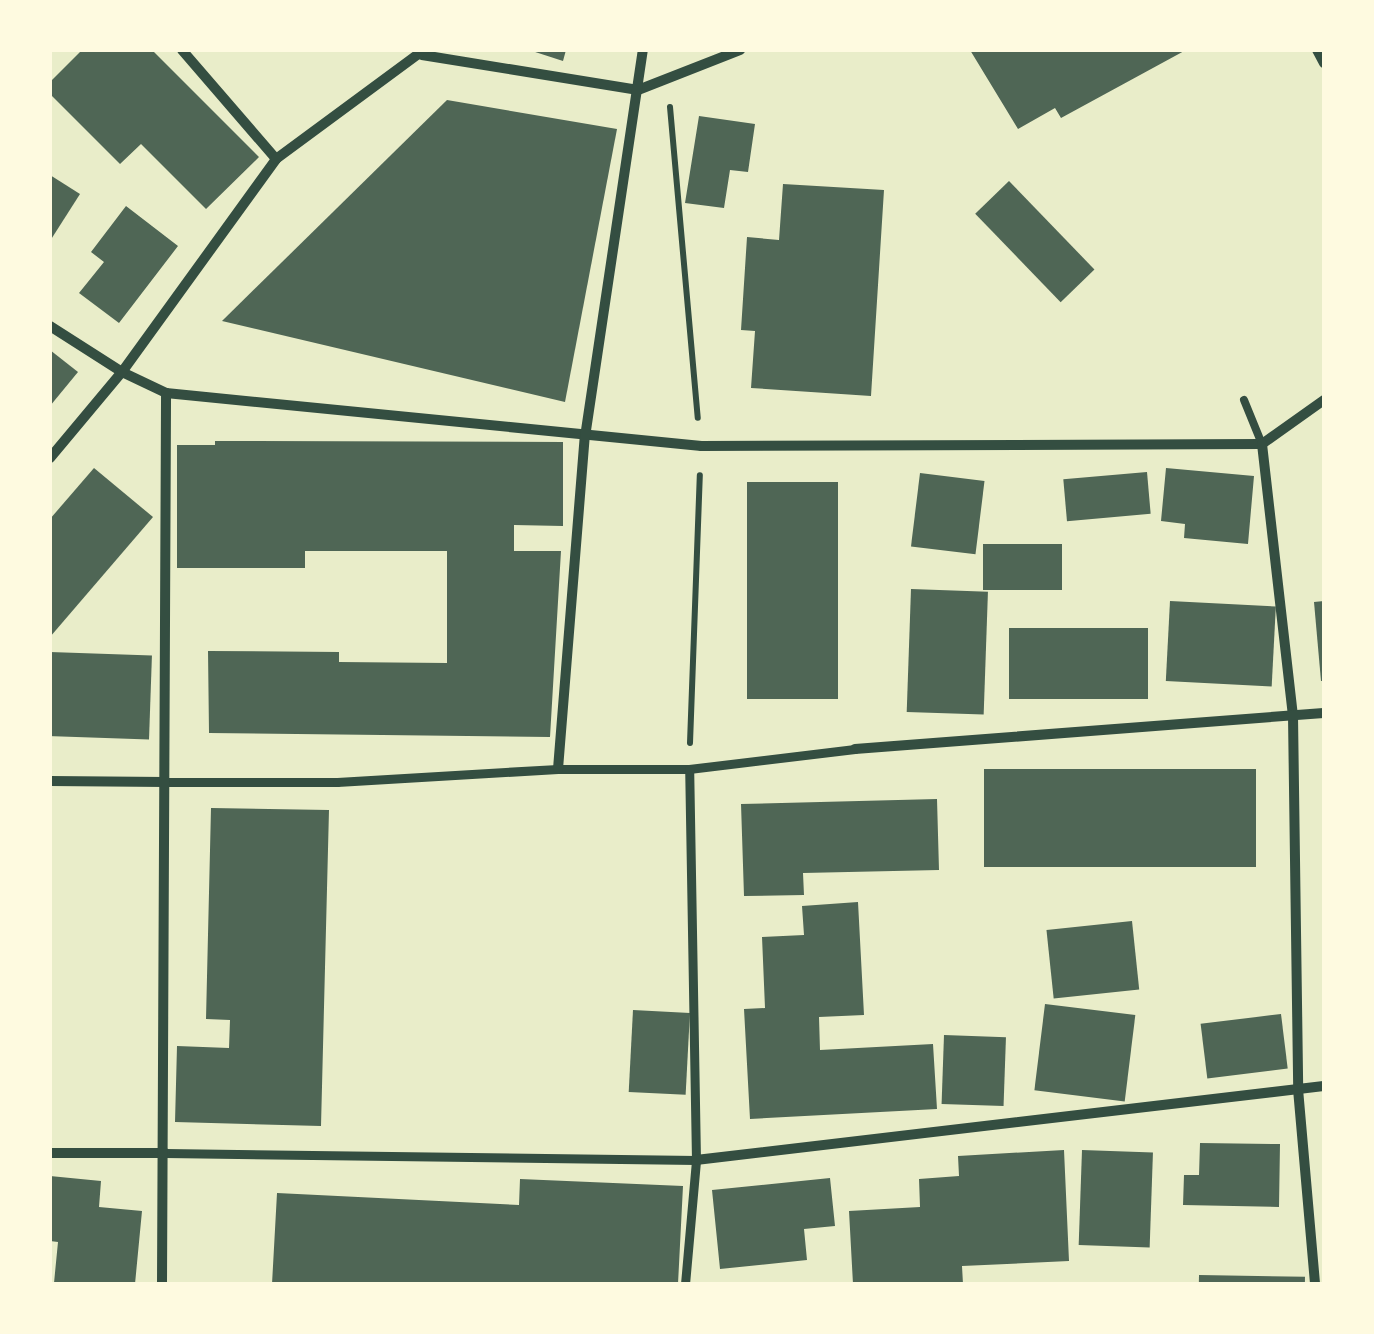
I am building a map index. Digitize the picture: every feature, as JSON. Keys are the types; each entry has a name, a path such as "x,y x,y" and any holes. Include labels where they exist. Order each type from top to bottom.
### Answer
{"street":[{"path":"182,50 276,159"},
{"path":"558,770 586,437 644,50"},
{"path":"50,458 122,372 276,159 423,53 638,90 740,50"},
{"path":"1317,50 1324,63"},
{"path":"50,326 122,372 166,393 701,446 1262,444 1324,400"},
{"path":"162,1284 166,393"},
{"path":"1262,444 1293,716 1298,1088 1315,1284"},
{"path":"50,782 337,782 558,770 689,769 854,749 1324,713"},
{"path":"685,1284 696,1160 689,769"},
{"path":"50,1152 696,1160 1324,1086"}],"lane":[{"path":"1244,400 1262,444"}],"building":[{"path":"82,50 152,50 259,157 206,209 141,144 120,164 50,94 50,82"},
{"path":"529,50 566,50 563,61"},
{"path":"970,50 1186,50 1061,118 1055,108 1018,129"},
{"path":"447,100 617,129 565,402 222,321"},
{"path":"699,116 755,124 748,172 730,170 724,208 685,203"},
{"path":"50,175 80,194 50,241"},
{"path":"1009,181 1094,269 1061,302 975,214"},
{"path":"783,184 884,190 871,396 751,388 755,331 741,330 747,237 779,240"},
{"path":"126,206 178,246 119,323 79,293 104,262 91,252"},
{"path":"50,350 78,372 50,406"},
{"path":"215,441 563,442 563,526 514,525 514,551 561,551 550,737 209,733 208,651 339,652 339,662 447,663 447,551 305,551 305,568 177,568 177,445 215,445"},
{"path":"94,468 153,517 50,637 50,519"},
{"path":"1166,468 1254,476 1248,544 1184,538 1185,524 1161,521"},
{"path":"1147,472 1151,514 1067,521 1063,479"},
{"path":"920,473 985,481 975,554 911,546"},
{"path":"747,482 838,482 838,699 747,699"},
{"path":"983,544 1062,544 1062,590 983,590"},
{"path":"911,589 988,592 984,715 907,712"},
{"path":"1170,601 1276,607 1272,686 1166,681"},
{"path":"1324,601 1324,681 1321,681 1314,602"},
{"path":"1009,628 1148,628 1148,699 1009,699"},
{"path":"50,652 152,656 149,740 50,736"},
{"path":"984,769 1256,769 1256,867 984,867"},
{"path":"937,799 939,870 803,873 804,895 744,896 741,804"},
{"path":"211,808 329,810 321,1126 175,1122 177,1046 229,1048 230,1020 206,1019"},
{"path":"858,902 864,1015 819,1017 820,1050 933,1044 937,1109 750,1119 744,1009 765,1008 762,937 804,935 802,906"},
{"path":"1132,921 1139,990 1054,999 1046,930"},
{"path":"1045,1004 1135,1015 1125,1101 1034,1090"},
{"path":"633,1010 690,1013 686,1095 629,1092"},
{"path":"1281,1014 1288,1069 1207,1078 1201,1024"},
{"path":"944,1035 1006,1037 1004,1106 942,1104"},
{"path":"1200,1143 1280,1144 1279,1207 1183,1205 1184,1175 1199,1175"},
{"path":"1064,1150 1069,1261 962,1266 963,1284 853,1284 849,1211 920,1207 919,1179 959,1176 958,1156"},
{"path":"1082,1150 1153,1152 1150,1247 1079,1245"},
{"path":"50,1176 101,1181 99,1207 142,1211 135,1284 54,1283 58,1242 50,1241"},
{"path":"830,1178 835,1226 804,1229 807,1260 720,1269 712,1190"},
{"path":"520,1179 683,1186 678,1284 272,1284 277,1193 519,1205"},
{"path":"1199,1275 1305,1277 1305,1284 1199,1284"}]}
